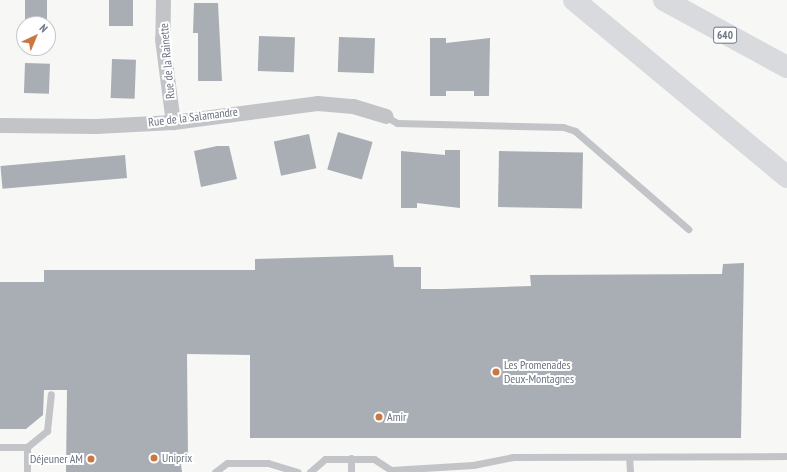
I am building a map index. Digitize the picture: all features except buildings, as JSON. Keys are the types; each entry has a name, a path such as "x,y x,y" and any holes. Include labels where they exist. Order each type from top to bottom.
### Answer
{"highway":[{"path":"574,0 787,177"},
{"name":"640","path":"664,0 787,67"}],"street":[{"name":"Rue de la Rainette","path":"163,0 162,39 173,122"},
{"name":"Rue de la Salamandre","path":"0,124 96,126 173,122 317,103 353,106 385,116"}],"lane":[{"path":"385,116 397,123 563,127 575,131 688,229"},
{"path":"0,447 27,447 47,431 52,394"},
{"path":"27,447 27,472"},
{"path":"310,472 324,459 351,458 374,459 391,470 473,465 513,457 787,456"},
{"path":"629,457 630,472"},
{"path":"351,458 351,472"},
{"path":"215,472 227,462 268,463 298,472"}],"place":[{"name":"Les Promenades Deux-Montagnes","path":"496,372"},
{"name":"Amir","path":"379,417"},
{"name":"Uniprix","path":"154,458"},
{"name":"Déjeuner AM","path":"91,459"}]}
